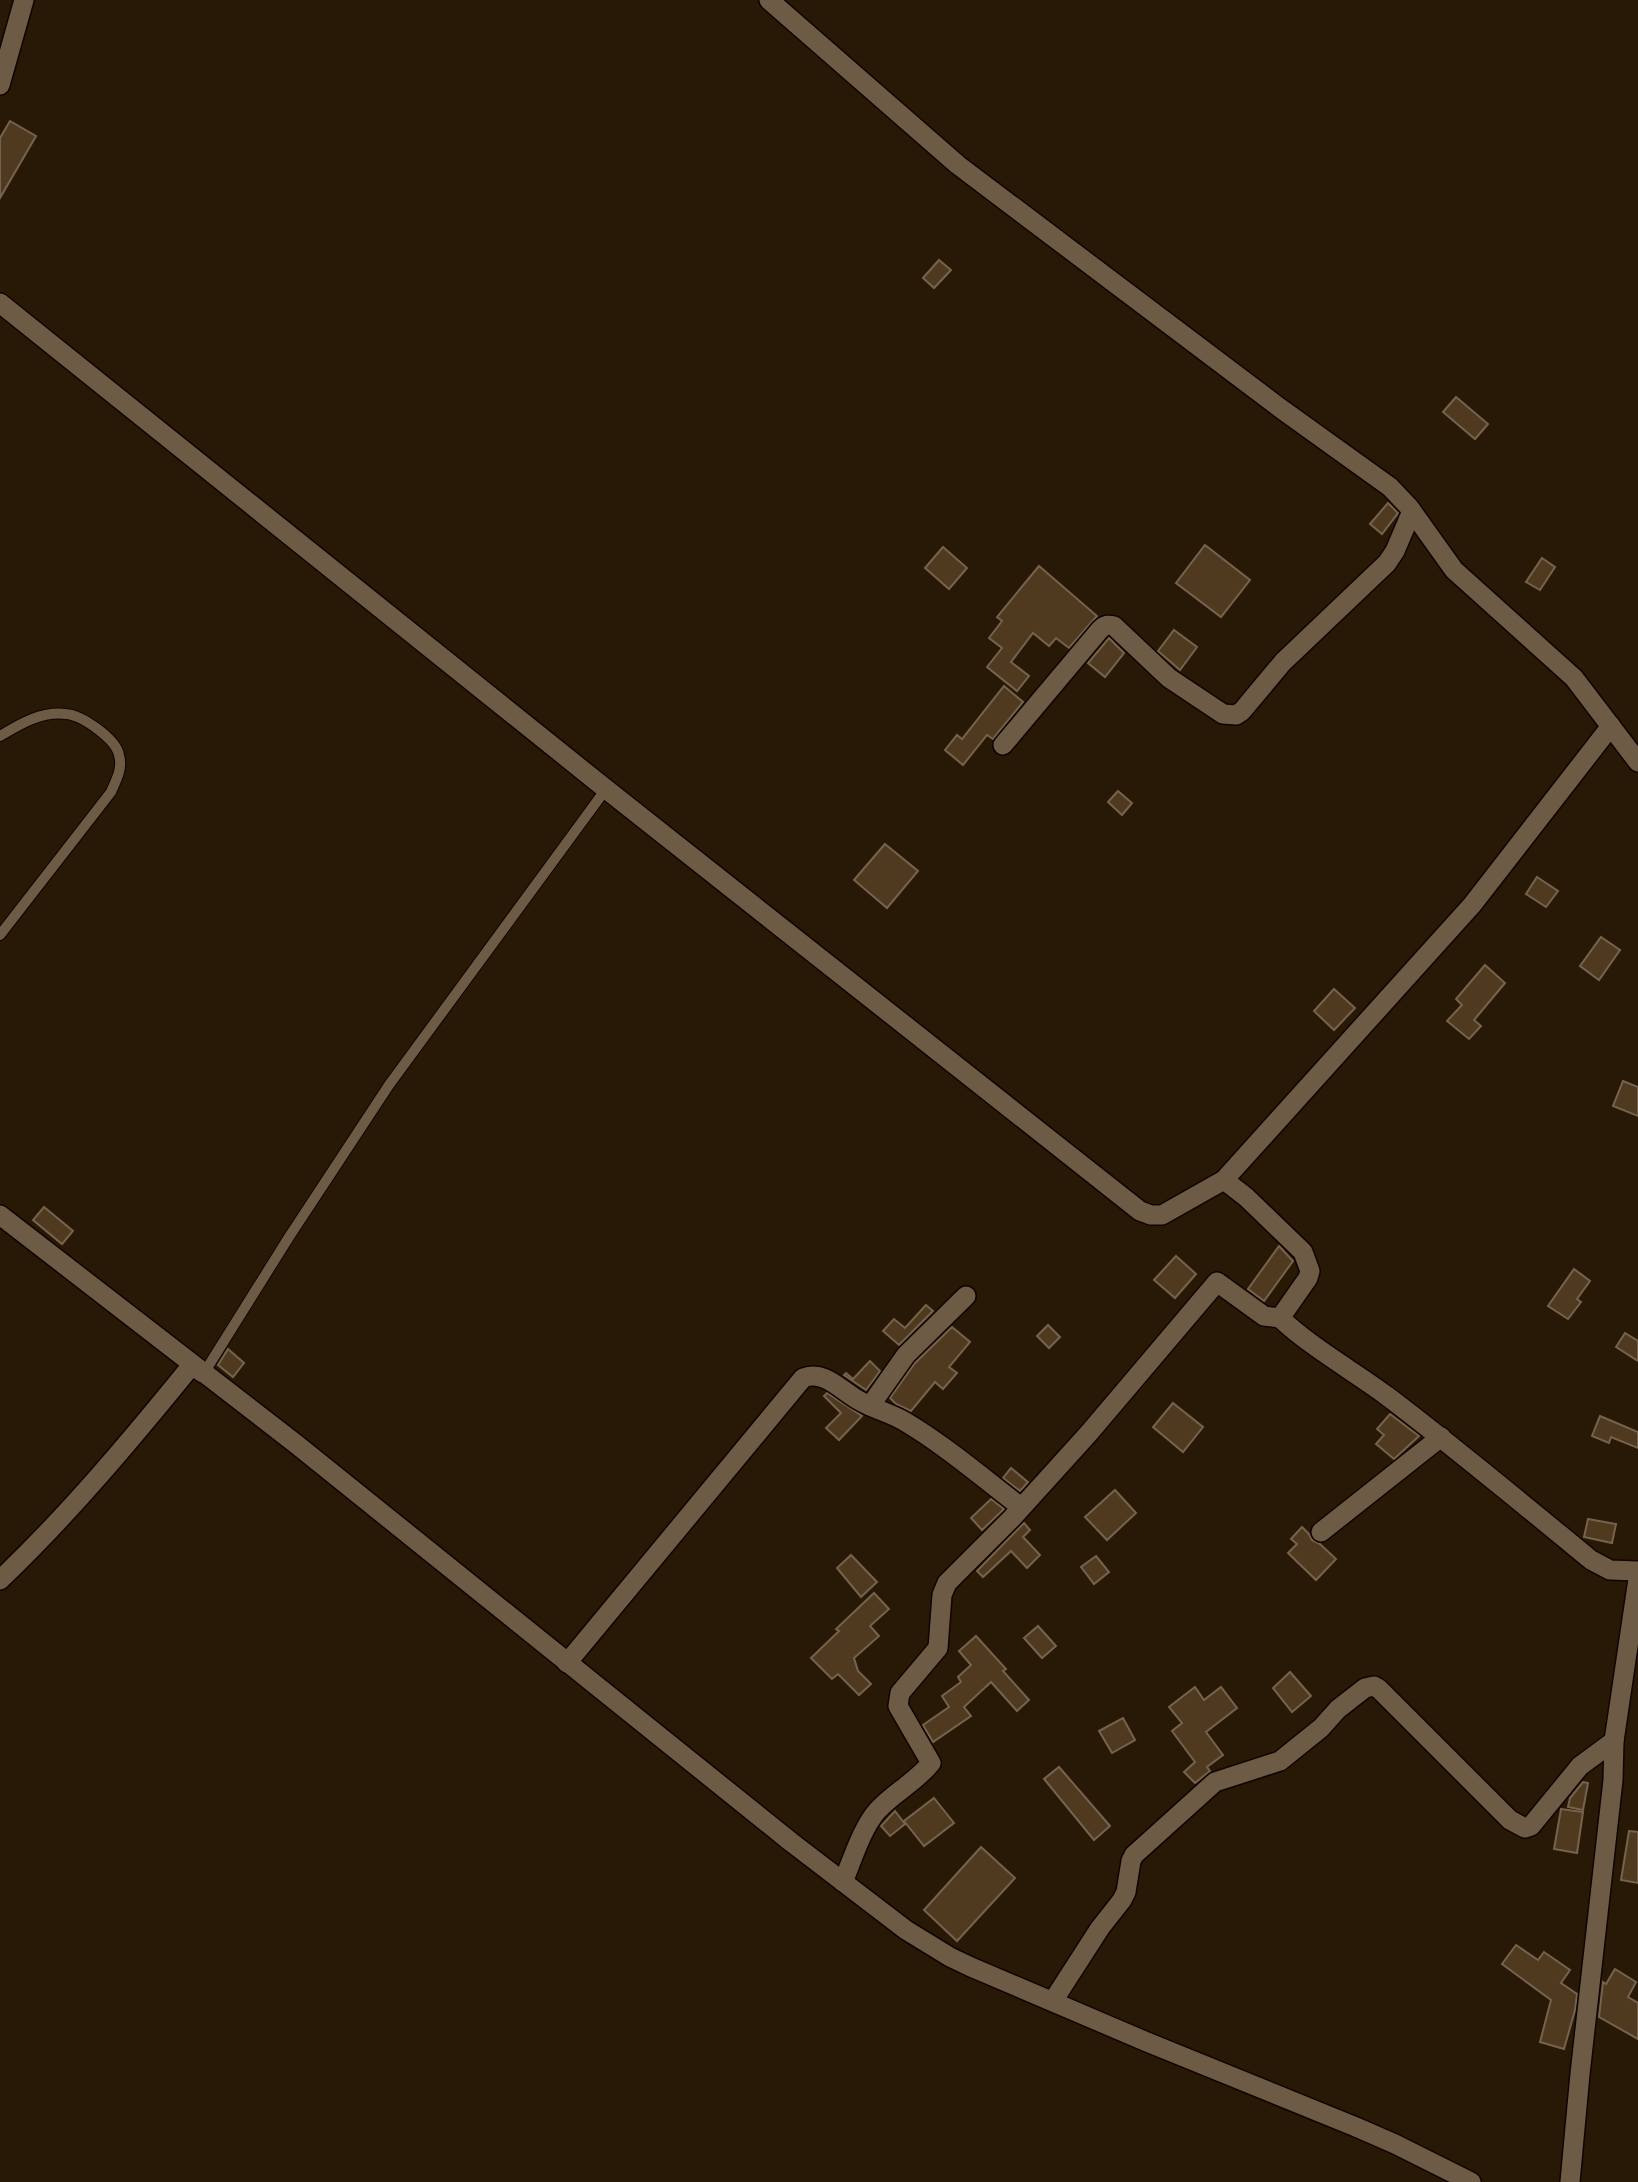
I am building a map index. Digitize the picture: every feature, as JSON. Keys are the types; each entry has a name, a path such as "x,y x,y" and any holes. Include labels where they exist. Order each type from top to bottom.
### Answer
{"street":[{"path":"0,85 5,50 24,0"},
{"path":"769,0 958,165 1390,487 1412,510 1446,560 1574,678 1638,762"},
{"path":"0,303 606,789 1140,1211 1151,1215 1162,1215 1224,1180 1472,905 1611,726"},
{"path":"1003,745 1098,632 1109,625 1114,626 1169,678 1223,714 1236,715 1291,655 1387,563 1395,551 1412,510"},
{"path":"1224,1180 1303,1252 1310,1271 1308,1278 1280,1318"},
{"path":"0,1215 193,1372 419,1542 567,1663 906,1930 950,1957 1147,2042 1356,2127 1471,2182"},
{"path":"843,1882 869,1822 877,1811 923,1773 931,1763 898,1706 898,1700 900,1693 938,1648 944,1588 1089,1433 1217,1282 1264,1316 1280,1318 1367,1381 1441,1437 1591,1560 1610,1570 1638,1571"},
{"path":"870,1406 906,1355 966,1296"},
{"path":"0,1580 62,1518 193,1372"},
{"path":"567,1663 803,1378 816,1375 824,1378 849,1395 902,1420 1021,1507"},
{"path":"1321,1532 1441,1437"},
{"path":"1570,2182 1613,1780 1614,1741 1638,1579"},
{"path":"1053,2001 1100,1928 1122,1900 1126,1892 1130,1861 1134,1856 1214,1782 1280,1761 1365,1688 1374,1686 1379,1689 1510,1820 1525,1828 1531,1826 1580,1766 1614,1741"}],"lane":[{"path":"0,736 22,722 41,715 66,713 81,718 109,739 119,753 120,769 111,792 0,935"},
{"path":"193,1372 389,1085 606,789"}],"building":[{"path":"10,121 36,136 0,198 0,138"},
{"path":"939,260 951,270 934,288 923,278"},
{"path":"1456,397 1488,424 1475,439 1443,412"},
{"path":"1388,503 1398,513 1382,534 1370,524"},
{"path":"1205,545 1250,580 1221,617 1176,583"},
{"path":"943,547 967,568 949,589 925,568"},
{"path":"1542,558 1555,567 1540,590 1526,582"},
{"path":"1039,566 1097,616 1069,648 1056,638 1049,646 1033,633 1011,662 1029,676 1017,691 987,667 1002,648 989,638 1002,621 997,617"},
{"path":"1174,630 1197,647 1180,670 1158,651"},
{"path":"1109,638 1124,653 1105,677 1088,663"},
{"path":"1004,686 1023,702 993,739 987,735 963,765 945,750 957,735 962,739"},
{"path":"1118,791 1132,803 1122,815 1108,802"},
{"path":"885,844 918,871 887,908 854,880"},
{"path":"1537,877 1558,891 1546,907 1526,894"},
{"path":"1601,937 1620,950 1599,980 1580,966"},
{"path":"1485,965 1505,983 1474,1020 1481,1026 1469,1039 1447,1021 1462,1005 1456,999"},
{"path":"1334,989 1355,1008 1334,1030 1314,1011"},
{"path":"1623,1081 1638,1087 1638,1116 1613,1106"},
{"path":"44,1207 73,1231 62,1244 33,1220"},
{"path":"1279,1246 1293,1261 1264,1301 1248,1289"},
{"path":"1176,1256 1196,1274 1175,1298 1154,1280"},
{"path":"1574,1269 1590,1281 1577,1299 1581,1302 1568,1319 1548,1306"},
{"path":"926,1305 933,1311 899,1345 883,1331 894,1319 905,1328"},
{"path":"1048,1325 1060,1337 1049,1348 1037,1336"},
{"path":"952,1327 970,1342 949,1367 957,1373 943,1389 935,1382 911,1411 896,1404 890,1398 915,1363"},
{"path":"1625,1333 1638,1341 1638,1361 1616,1347"},
{"path":"228,1349 244,1363 233,1377 218,1365"},
{"path":"870,1361 880,1371 866,1390 844,1375 846,1373 853,1379"},
{"path":"827,1393 862,1416 839,1440 826,1428 841,1413 824,1396"},
{"path":"1173,1403 1203,1427 1183,1452 1153,1427"},
{"path":"1390,1414 1419,1436 1394,1459 1376,1444 1384,1435 1377,1429"},
{"path":"1600,1416 1638,1432 1638,1448 1611,1437 1609,1443 1592,1436"},
{"path":"1011,1468 1028,1482 1020,1491 1003,1478"},
{"path":"1115,1490 1136,1513 1107,1540 1085,1517"},
{"path":"991,1499 1004,1509 982,1530 971,1518"},
{"path":"1588,1519 1616,1524 1612,1543 1584,1537"},
{"path":"1024,1523 1030,1530 1023,1537 1040,1555 1027,1568 1011,1551 983,1577 977,1571"},
{"path":"1302,1527 1312,1540 1336,1559 1316,1580 1288,1553 1297,1544 1291,1539"},
{"path":"851,1555 877,1582 861,1597 837,1568"},
{"path":"1096,1556 1109,1572 1094,1584 1081,1567"},
{"path":"874,1593 889,1609 870,1626 879,1636 854,1658 858,1671 871,1684 859,1695 838,1674 832,1679 811,1658 839,1631 836,1629"},
{"path":"1038,1626 1056,1646 1042,1658 1024,1638"},
{"path":"976,1636 1029,1700 1017,1711 991,1682 964,1707 971,1716 933,1742 923,1725 949,1707 942,1696 961,1682 958,1677 971,1665 959,1651"},
{"path":"1290,1672 1311,1696 1292,1712 1273,1688"},
{"path":"1195,1687 1204,1700 1221,1687 1237,1708 1206,1732 1223,1755 1207,1767 1210,1771 1195,1783 1184,1772 1195,1762 1172,1731 1182,1723 1169,1707"},
{"path":"1123,1718 1135,1740 1112,1753 1099,1731"},
{"path":"1059,1767 1110,1826 1094,1840 1044,1779"},
{"path":"1583,1782 1588,1783 1583,1810 1568,1807 1570,1798"},
{"path":"934,1798 954,1823 924,1846 904,1821"},
{"path":"1561,1809 1583,1812 1577,1853 1554,1849"},
{"path":"895,1811 905,1824 890,1836 881,1826"},
{"path":"1629,1831 1638,1832 1638,1883 1621,1880"},
{"path":"981,1847 1015,1878 957,1941 924,1910"},
{"path":"1516,1945 1538,1960 1544,1952 1570,1970 1561,1983 1577,1994 1564,2049 1540,2042 1551,2000 1502,1964"},
{"path":"1615,1969 1636,1982 1628,1997 1638,2003 1638,2039 1599,2017 1603,1982 1606,1984"}]}
